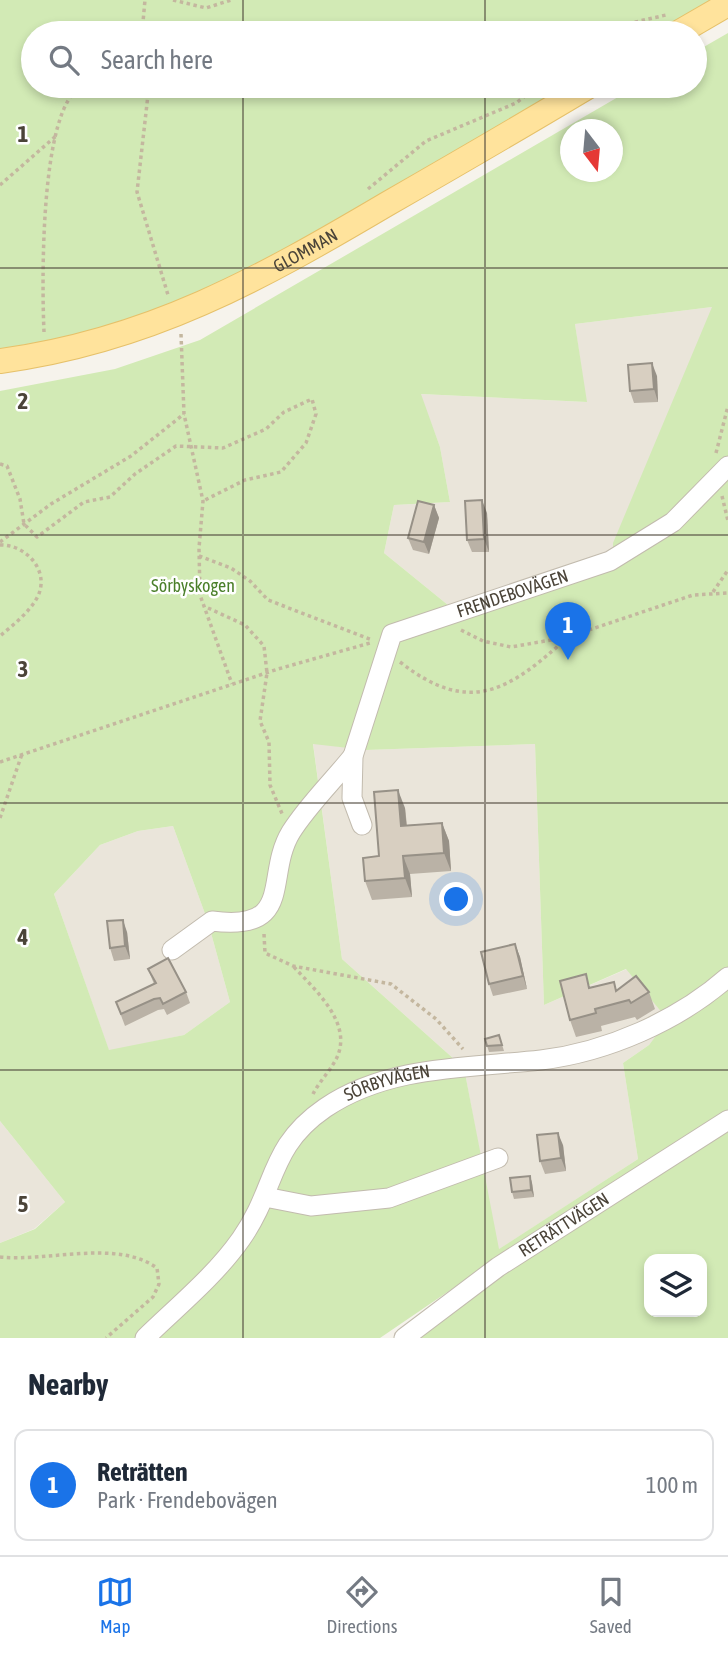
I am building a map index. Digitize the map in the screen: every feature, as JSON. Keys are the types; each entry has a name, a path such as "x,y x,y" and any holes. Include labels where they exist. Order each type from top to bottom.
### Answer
{"main road":[{"path":"681,21 728,4"},
{"name":"GLOMMAN","path":"0,361 93,344 176,301 320,244 569,98"}],"street":[{"name":"FRENDEBOVÄGEN","path":"353,756 392,634 610,561 673,522 728,466"},
{"path":"353,756 352,798 362,825"},
{"path":"172,950 212,921 238,924 261,916 272,900 290,833 353,756"},
{"name":"SÖRBYVÄGEN","path":"145,1338 225,1259 242,1238 265,1197 274,1166 293,1134 327,1107 384,1082 476,1063 543,1060 604,1044 645,1030 694,1005 728,977"},
{"name":"RETRÄTTVÄGEN","path":"404,1338 498,1267 728,1120"},
{"path":"265,1197 311,1206 389,1198 498,1158"}],"path":[{"path":"143,21 145,0"},
{"path":"173,0 206,8 231,0"},
{"path":"44,332 41,265 47,187 56,136 71,98"},
{"path":"148,98 137,192 176,301 184,414 203,501 199,556 200,595 232,684"},
{"path":"366,190 426,141 522,98"},
{"path":"0,185 56,136"},
{"path":"156,301 176,301"},
{"path":"34,333 53,330"},
{"path":"0,464 7,466 20,499 24,524 37,537 84,502 110,497 135,474 176,446 223,448 266,429 284,412 312,399 316,414 306,443 281,472 245,480 203,501"},
{"path":"0,543 51,504 131,456 184,414"},
{"path":"0,543 19,546 30,556 40,573 39,595 20,619 0,636"},
{"path":"0,762 232,684 376,642 268,600 250,581 231,568 199,556"},
{"path":"713,592 728,570"},
{"path":"453,627 484,640 511,647 568,637 693,595 728,593"},
{"path":"206,607 245,625 264,646 267,673 260,721 269,741 270,785 290,833"},
{"path":"386,650 424,681 448,690 481,691 505,686 530,671 568,637"},
{"path":"0,818 22,754"},
{"path":"265,932 265,953 293,966 391,984 436,1019 476,1063"},
{"path":"293,966 326,1002 338,1024 340,1051 311,1098"},
{"path":"0,1257 121,1254 144,1259 157,1268 159,1284 153,1297 106,1338"}],"shaded area":[{"path":"728,305 671,536 459,614 384,553 394,505 450,502 440,447 420,394 586,402 575,324"},
{"path":"313,743 366,750 535,744 544,1005 627,969 669,1021 649,1045 623,1063 638,1159 498,1250 464,1068 342,959"},
{"path":"173,826 208,922 230,1002 184,1035 109,1051 54,894 100,845 138,831"},
{"path":"0,1121 65,1202 34,1229 0,1243"}],"green space":[{"path":"0,0 715,0 679,21 21,21 21,98 548,98 375,203 226,283 175,306 132,321 0,349"},
{"name":"Sörbyskogen","path":"728,33 728,1115 490,1263 380,1338 0,1338 0,1243 35,1229 65,1202 0,1121 0,391 115,369 200,340 560,131 560,182 623,182 623,119 580,119 616,98 707,98 707,45","holes":["712,307 613,543 613,562 459,614 384,553 394,505 450,502 440,447 421,394 587,402 575,324","313,744 366,750 535,744 544,1005 626,969 668,1020 649,1045 623,1063 638,1159 499,1249 464,1068 342,959","173,826 208,922 230,1002 184,1035 109,1050 54,894 100,845 138,831"]},
{"path":"728,1126 728,1338 415,1338 484,1288"}],"building":[{"path":"652,363 654,389 630,391 628,365"},
{"path":"482,500 484,539 467,540 465,501"},
{"path":"418,501 434,505 424,542 408,538"},
{"path":"398,790 401,826 442,823 444,853 403,856 405,878 365,881 363,858 379,856 374,792"},
{"path":"123,920 125,946 110,948 107,921"},
{"path":"515,944 523,976 489,984 481,952"},
{"path":"168,958 186,992 163,1004 160,998 154,999 121,1014 116,1002 156,983 148,969"},
{"path":"586,974 589,988 614,982 616,991 636,976 649,992 631,1003 629,1000 595,1009 596,1013 570,1020 560,981"},
{"path":"499,1035 502,1045 487,1046 485,1039"},
{"path":"558,1133 561,1158 540,1161 537,1135"},
{"path":"530,1176 531,1190 512,1192 510,1178"}],"place":[{"name":"Reträtten","path":"568,660"}]}
